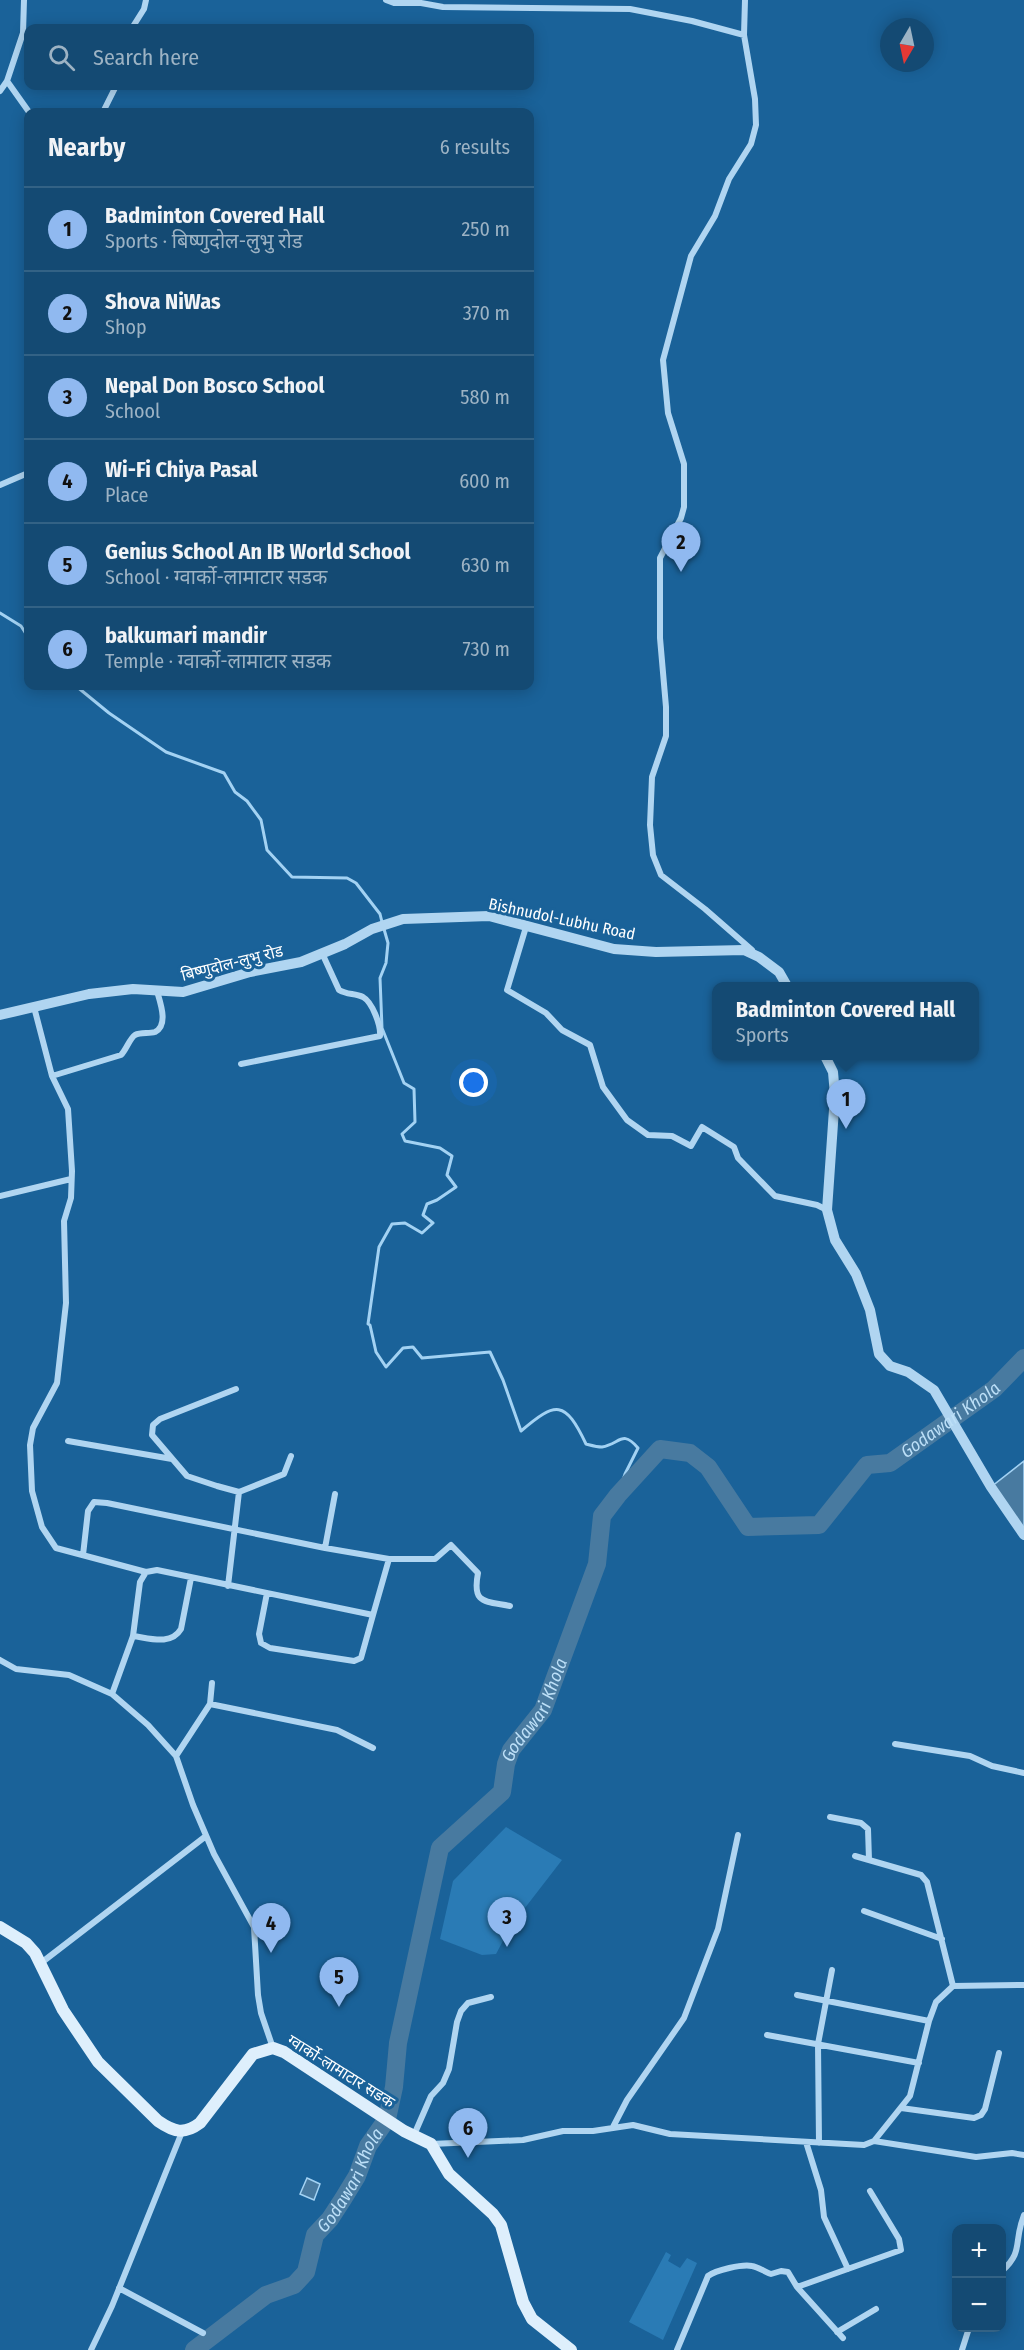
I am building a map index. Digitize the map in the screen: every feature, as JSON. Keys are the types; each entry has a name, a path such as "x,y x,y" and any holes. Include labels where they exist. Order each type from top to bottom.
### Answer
{"main road":[{"path":"2,1931 26,1943 35,1953 63,2010 98,2062 158,2121 182,2132"},
{"name":"ग्वार्को-लामाटार सडक","path":"182,2132 200,2123 253,2054 273,2048 284,2052 375,2112 431,2144"},
{"path":"431,2144 449,2174 501,2224 523,2302 532,2319 571,2350"}],"street":[{"path":"0,91 7,81 23,33 24,0"},
{"path":"135,24 144,9 146,0"},
{"path":"386,0 394,3 421,3 444,7 630,9 692,21 744,35"},
{"path":"745,0 744,35 755,99 756,125 751,144 729,179 715,216 691,255 663,360 668,413 684,464 684,507 681,518 660,558 660,638 666,736 652,777 651,825 653,855 661,875 779,972 784,982"},
{"path":"7,81 26,108"},
{"path":"105,108 114,90"},
{"path":"0,485 24,475"},
{"name":"Bishnudol-Lubhu Road","path":"393,922 403,919 489,916 614,949 656,952 744,950 759,957"},
{"name":"बिष्णुदोल-लुभु रोड","path":"0,1015 89,994 133,989 183,992 250,972 301,962 345,944 372,929 393,922"},
{"path":"526,927 507,990 546,1013 562,1030 590,1045 603,1087 627,1120 648,1135 672,1136 691,1146 702,1127 734,1148 738,1158 775,1197 807,1203 827,1210"},
{"path":"241,1064 380,1036 381,1031 369,1001 339,990 322,953"},
{"path":"52,1076 121,1055 136,1035 154,1032 161,1026 163,1018 157,991"},
{"path":"34,1007 52,1076 68,1109 72,1179 71,1198 64,1221 66,1303 57,1383 33,1428 30,1445 32,1491 42,1527 56,1548 83,1556 146,1572 157,1570 373,1615"},
{"path":"827,1060 833,1072 835,1095 827,1210 835,1240 856,1274 870,1310 879,1354 890,1366 908,1372 935,1391 980,1470 1024,1534"},
{"path":"0,1196 72,1179"},
{"path":"236,1389 160,1419 153,1425 152,1435 187,1476 239,1492 284,1474 291,1456"},
{"path":"68,1441 172,1459"},
{"path":"228,1586 239,1492"},
{"path":"325,1548 335,1494"},
{"path":"83,1556 88,1511 94,1502 107,1503 389,1559 435,1559 451,1545 478,1573 475,1587 477,1595 484,1601 510,1606"},
{"path":"267,1593 259,1634 261,1643 270,1648 354,1661 361,1658 389,1559"},
{"path":"112,1694 133,1636 140,1582 146,1572"},
{"path":"133,1636 166,1640 178,1635 191,1578"},
{"path":"0,1660 16,1669 69,1675 112,1694 148,1725 176,1756 206,1836 254,1927 258,1995 261,2013 273,2048"},
{"path":"176,1756 210,1704 212,1683"},
{"path":"210,1704 337,1730 372,1748"},
{"path":"895,1744 969,1756 992,1766 1024,1773"},
{"path":"830,1817 861,1823 868,1829 869,1860"},
{"path":"613,2127 627,2100 684,2018 718,1929 738,1835"},
{"path":"41,1963 206,1836"},
{"path":"855,1856 921,1875 927,1882 953,1986"},
{"path":"864,1911 942,1939"},
{"path":"819,2143 818,2044 832,1970"},
{"path":"431,2144 523,2140 563,2131 593,2131 633,2125 670,2134 864,2145 873,2141 910,2096 936,2002 953,1986 1024,1985"},
{"path":"797,1995 929,2021"},
{"path":"409,2133 431,2096 443,2083 449,2069 461,2011 468,2003 491,1997"},
{"path":"767,2036 919,2063"},
{"path":"901,2108 974,2118 981,2115 985,2109 999,2053"},
{"path":"91,2350 119,2288 182,2132"},
{"path":"873,2141 976,2157 1012,2153 1024,2155"},
{"path":"806,2142 821,2190 824,2217 848,2269"},
{"path":"797,2287 901,2250 902,2244 870,2191"},
{"path":"1006,2268 1015,2261 1019,2250 1019,2228 1024,2215"},
{"path":"676,2350 708,2276 715,2271 753,2266 771,2274 781,2271 788,2272 797,2287 843,2338"},
{"path":"119,2288 203,2333"},
{"path":"837,2332 876,2309"},
{"path":"962,2350 968,2332"}],"shaded area":[{"path":"1024,1461 1024,1533 991,1487"},
{"path":"506,1827 562,1860 511,1926 496,1954 482,1955 440,1939 453,1881"},
{"path":"307,2178 320,2184 314,2200 300,2194"},
{"path":"666,2252 671,2255 668,2261 680,2268 687,2258 697,2263 663,2340 629,2322"}],"waterway":[{"path":"0,613 21,626 24,631"},
{"path":"81,690 109,713 166,752 224,773 235,792 247,801 261,820 267,850 292,877 347,878 356,883 380,914 382,922"},
{"path":"384,929 388,943 386,963 380,978 382,1028 404,1083 414,1089 415,1122 402,1134 405,1141 440,1148 452,1156 447,1175 456,1187 427,1204 423,1215 433,1223 422,1233 405,1223 392,1224 379,1247 368,1324 376,1352 386,1367 403,1348 413,1347 422,1358 490,1352 503,1380 521,1431 543,1414 551,1410 559,1410 572,1419 586,1444 602,1447 621,1439 633,1442 638,1448 618,1495"},
{"name":"Godawari Khola","path":"194,2350 266,2295 294,2285 306,2272 315,2235 330,2219 343,2199 357,2176 368,2146 387,2119 394,2087 398,2043 440,1848 502,1792 506,1764 511,1750 543,1710 597,1564 602,1516 618,1495 660,1449 690,1453 708,1467 748,1527 819,1525 867,1465 890,1463 994,1389 1024,1358"}],"place":[{"name":"Shova NiWas","path":"681,572"},
{"name":"Badminton Covered Hall","path":"846,1129"},
{"name":"Nepal Don Bosco School","path":"507,1947"},
{"name":"Wi-Fi Chiya Pasal","path":"271,1953"},
{"name":"Genius School An IB World School","path":"339,2007"},
{"name":"balkumari mandir","path":"468,2158"}]}
